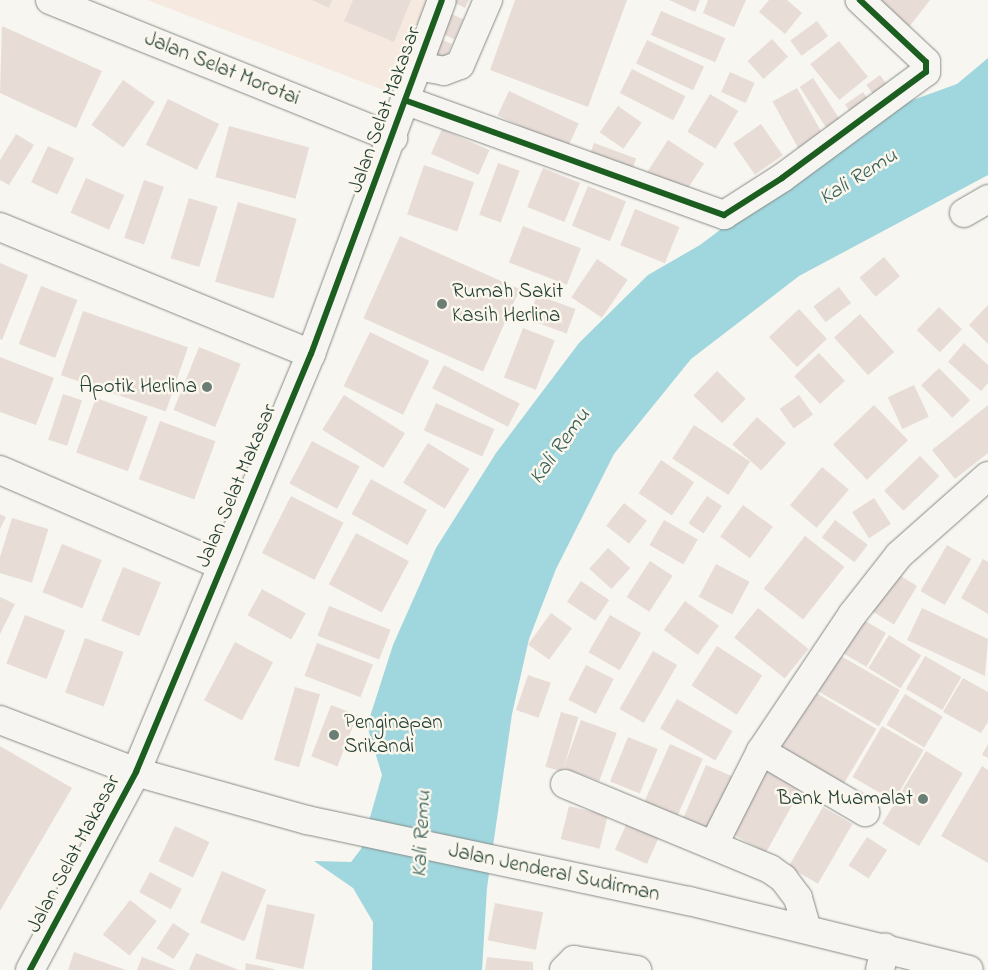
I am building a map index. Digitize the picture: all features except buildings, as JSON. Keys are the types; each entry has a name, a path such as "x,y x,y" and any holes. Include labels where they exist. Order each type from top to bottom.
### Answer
{"street":[{"name":"Jalan Selat Morotai","path":"50,0 393,138"},
{"name":"Jalan Selat Makasar","path":"30,970 136,772 221,565 311,354 407,101 417,66 442,0"},
{"path":"417,66 444,71 460,65 488,0"},
{"path":"407,101 724,215 782,178 926,72 926,62 860,0"},
{"path":"964,213 988,199"},
{"path":"0,227 311,354"},
{"path":"0,470 221,565"},
{"path":"714,844 761,751 818,662 899,556 988,476"},
{"name":"Jalan Jenderal Sudirman","path":"0,720 136,772 307,820 565,877 689,901 807,929 882,959 969,970"},
{"path":"761,751 865,812"},
{"path":"565,784 714,844 770,869 783,878 798,898 807,929"},
{"path":"564,970 574,960 637,970"}],"shaded area":[{"path":"147,0 430,0 394,94"}],"water":[{"name":"Kali Remu","path":"988,58 988,175 799,276 691,359 614,454 556,569 529,639 512,714 487,888 482,970 372,970 373,922 353,888 314,861 351,862 361,849 382,775 367,726 393,645 436,548 496,453 579,343 648,275 700,245 777,187 910,101 957,84"}],"cycle path":[{"path":"30,970 136,772 311,354 442,0"},
{"path":"407,101 724,215 782,178 926,72 926,62 860,0"}],"place":[{"name":"Rumah Sakit Kasih Herlina","path":"442,304"},
{"name":"Apotik Herlina","path":"207,387"},
{"name":"Penginapan Srikandi","path":"334,735"},
{"name":"Bank Muamalat","path":"923,799"}]}
